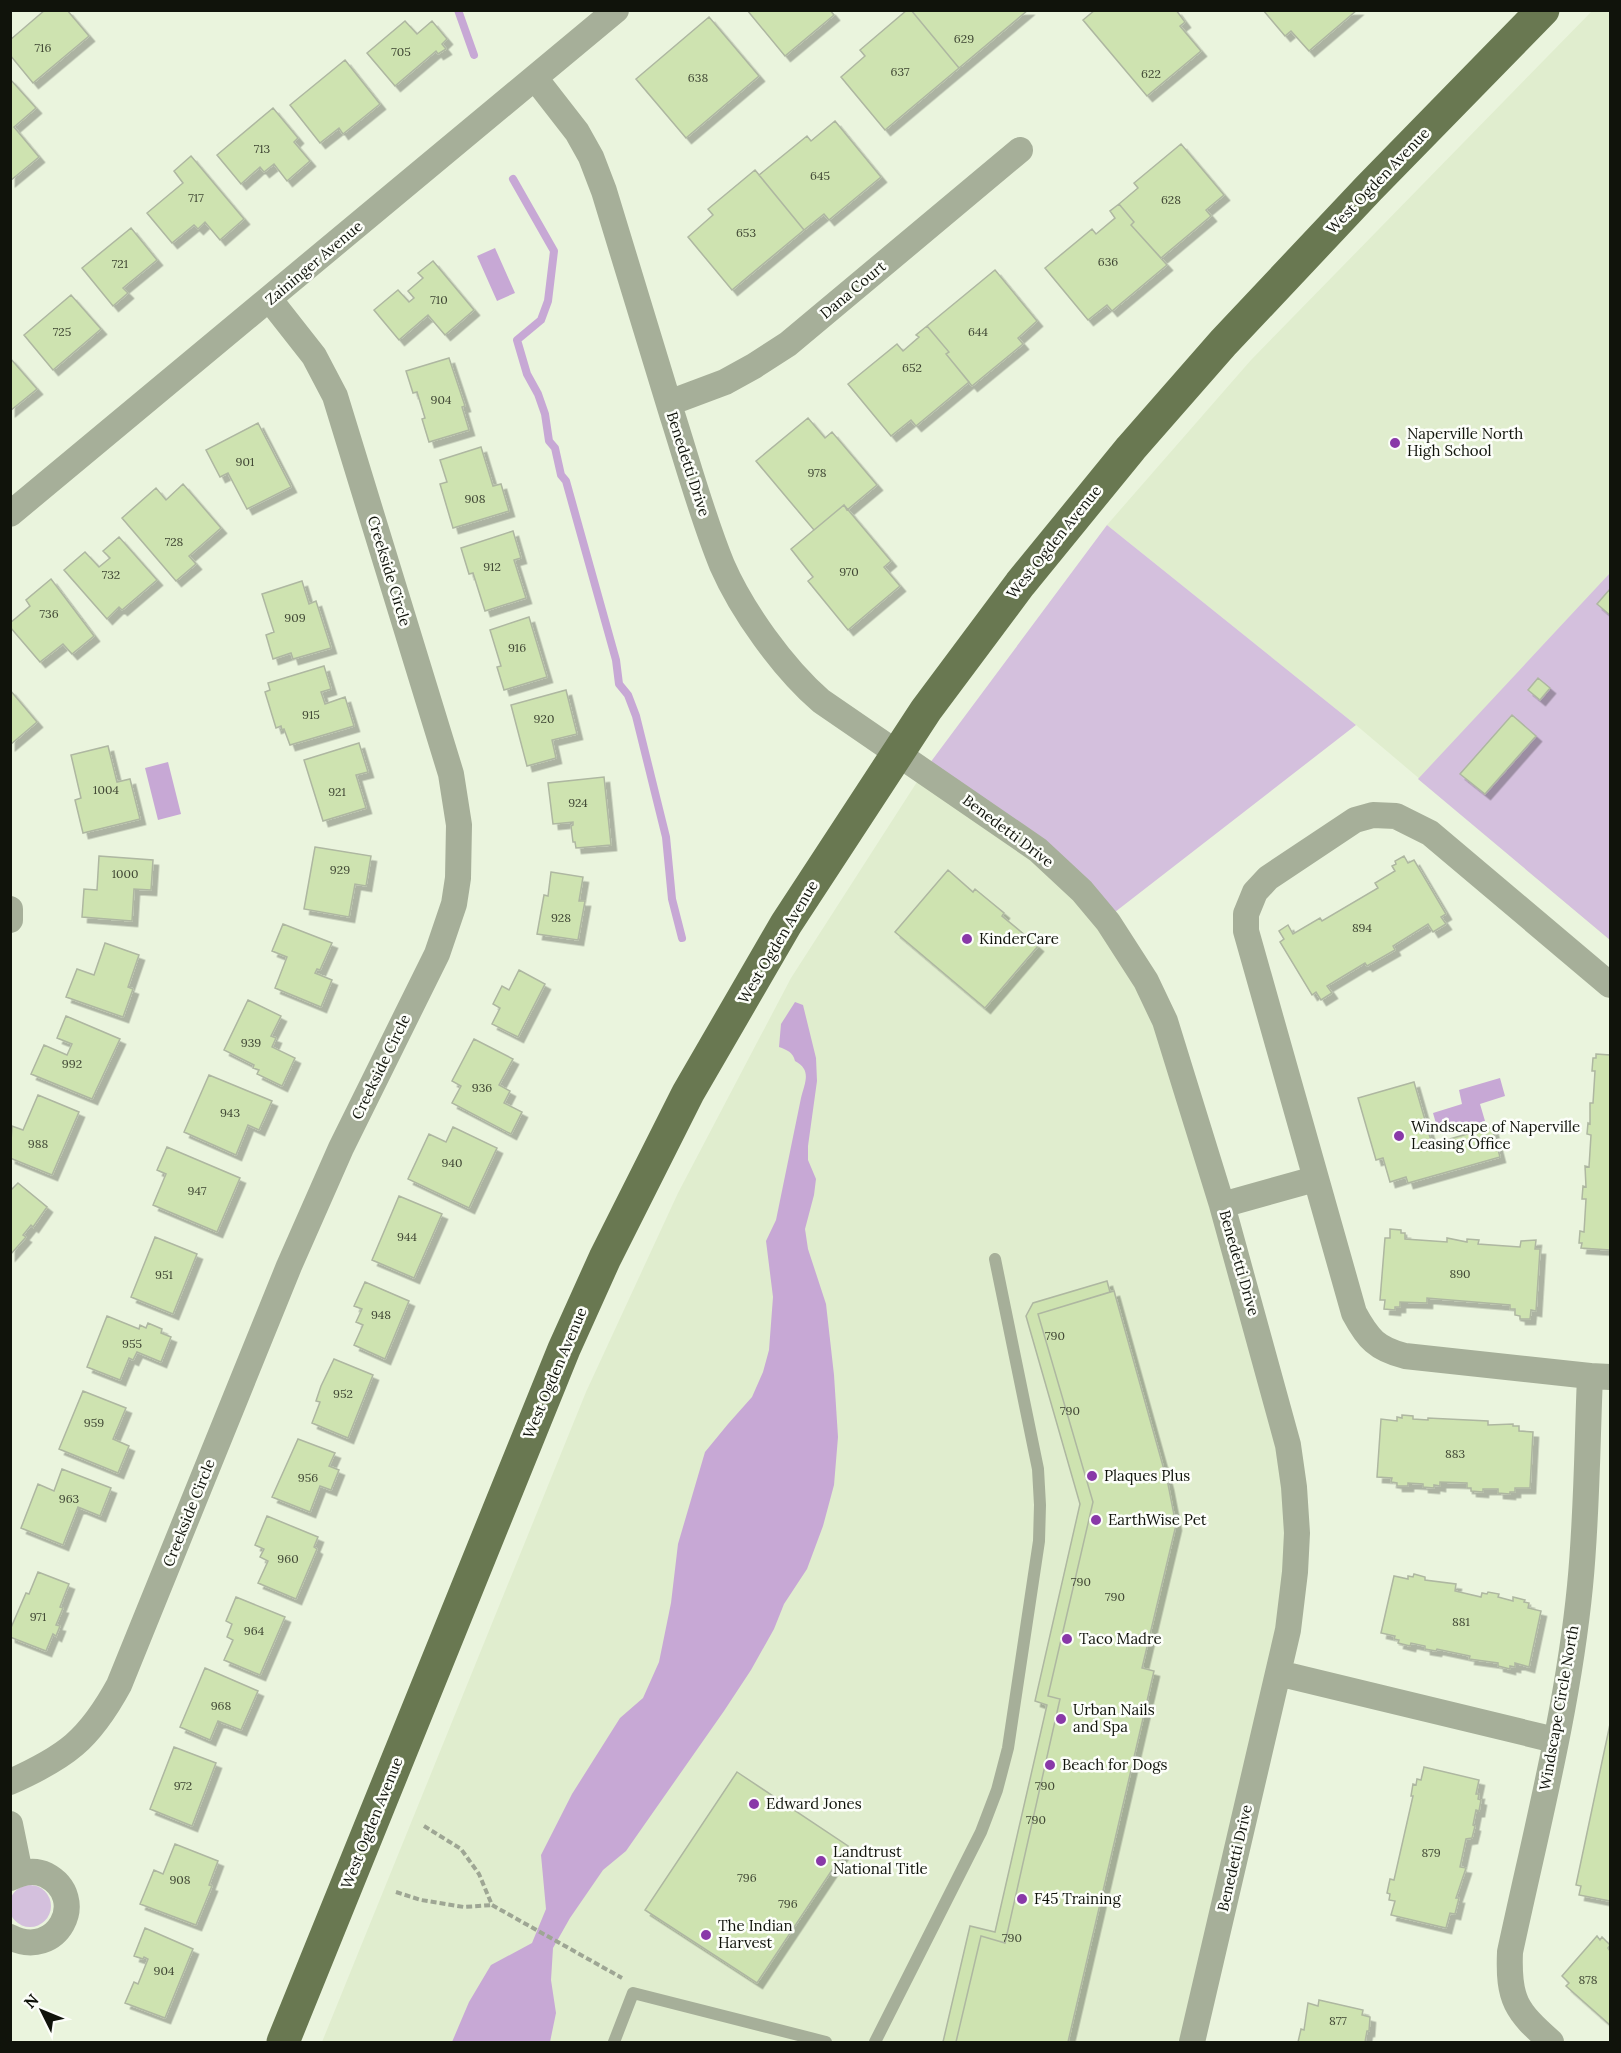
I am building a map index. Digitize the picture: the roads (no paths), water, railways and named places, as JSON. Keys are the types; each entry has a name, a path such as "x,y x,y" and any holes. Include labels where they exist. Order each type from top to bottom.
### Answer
{"main road":[{"name":"West Ogden Avenue","path":"283,2043 555,1371 605,1258 688,1093 786,924 926,710 1020,584 1131,448 1223,343 1543,10"}],"street":[{"name":"Zaininger Avenue","path":"10,514 616,10"},
{"name":"Benedetti Drive","path":"535,78 577,132 591,157 604,191 669,403 723,566 741,602 780,659 821,701 1038,850 1082,891 1108,922 1146,981 1166,1021 1222,1204 1285,1434 1294,1487 1297,1533 1288,1630 1192,2043"},
{"name":"Dana Court","path":"669,403 725,382 788,344 1020,150"},
{"name":"Creekside Circle","path":"10,1782 47,1766 81,1741 104,1713 119,1685 289,1266 341,1148 436,954 454,904 458,878 459,825 451,774 335,396 314,356 270,300"},
{"path":"1600,1377 1405,1356 1391,1353 1375,1344 1364,1331 1354,1313 1315,1179 1246,931 1246,914 1255,892 1268,878 1345,826 1373,814 1396,816 1430,833 1611,985"},
{"path":"10,909 10,920"},
{"path":"1222,1204 1315,1179"},
{"name":"Windscape Circle North","path":"1551,2043 1521,2012 1512,1996 1509,1978 1510,1952 1555,1740 1580,1585 1600,1377"},
{"path":"1278,1673 1555,1740"},
{"path":"10,1824 15,1876 42,1873 52,1878 60,1886 67,1907 60,1929 42,1942 20,1942 10,1937"}],"lane":[{"path":"875,2043 981,1832 997,1790 1008,1748 1039,1541 1040,1506 1038,1469 995,1259"},
{"path":"614,2043 633,1993 826,2043"}],"waterway":[{"path":"458,10 474,55"},
{"path":"513,179 554,251 548,301 541,320 517,340 527,374 538,394 545,414 549,441 555,448 561,475 566,481 616,660 619,684 628,695 636,716 666,837 672,899 682,938"}],"place":[{"name":"Naperville North High School","path":"1395,443"},
{"name":"KinderCare","path":"967,939"},
{"name":"Windscape of Naperville Leasing Office","path":"1399,1136"},
{"name":"Plaques Plus","path":"1092,1476"},
{"name":"EarthWise Pet","path":"1096,1520"},
{"name":"Taco Madre","path":"1067,1639"},
{"name":"Urban Nails and Spa","path":"1061,1719"},
{"name":"Beach for Dogs","path":"1050,1765"},
{"name":"Edward Jones","path":"754,1804"},
{"name":"Landtrust National Title","path":"821,1861"},
{"name":"F45 Training","path":"1022,1899"},
{"name":"The Indian Harvest","path":"706,1935"}]}
